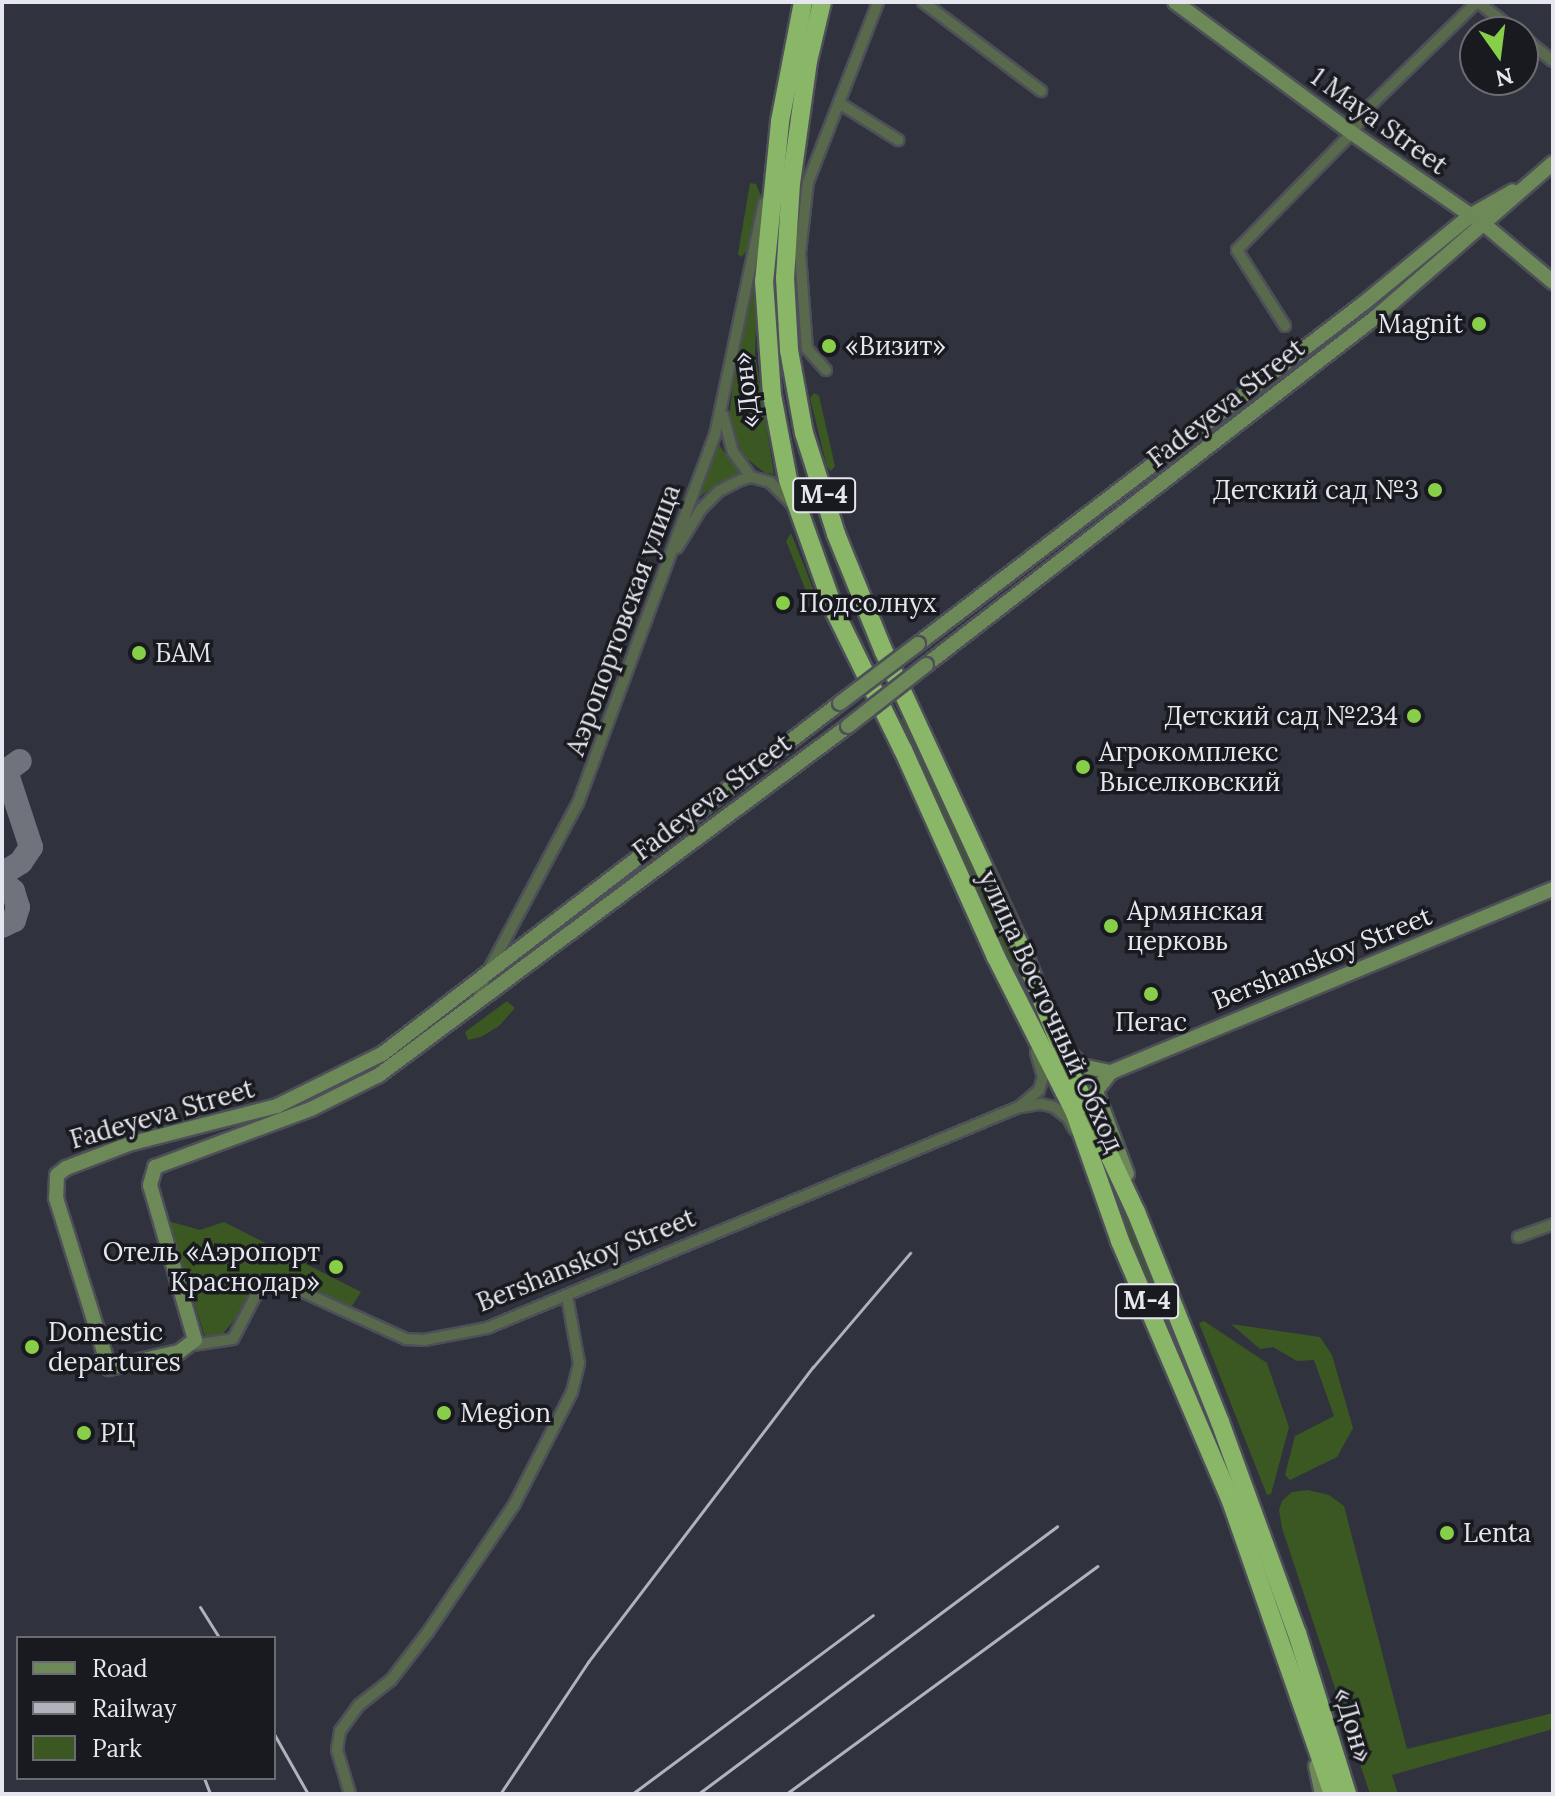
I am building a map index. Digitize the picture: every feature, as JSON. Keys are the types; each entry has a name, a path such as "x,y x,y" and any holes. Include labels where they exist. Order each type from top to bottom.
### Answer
{"highway":[{"name":"«Дон»","path":"803,2 780,122 764,281 766,333 779,441 797,508 835,612 903,750"},
{"name":"«Дон»","path":"822,2 808,61 791,183 785,278 789,350 804,433 836,534 925,741"},
{"name":"улица Восточный Обход","path":"925,741 1136,1212 1220,1422 1309,1672"},
{"name":"улица Восточный Обход","path":"903,750 1015,994 1069,1101 1120,1241 1231,1501 1303,1700"},
{"name":"«Дон»","path":"1309,1672 1347,1794"},
{"name":"«Дон»","path":"1303,1700 1333,1794"}],"main road":[{"name":"1 Maya Street","path":"1175,2 1352,133 1485,225 1553,282"},
{"name":"Fadeyeva Street","path":"1538,176 1471,215 1364,303 791,741 507,950 485,977 451,1002 442,1018 400,1061 347,1092 160,1164 151,1172 150,1179 195,1333 193,1345 179,1352 109,1368 59,1207 55,1182 66,1168 129,1144 277,1106 357,1069 442,1018 460,1015 848,726 1377,316 1553,163"},
{"path":"1364,303 1366,314 1377,316"},
{"path":"791,741 802,747 805,758"},
{"name":"Bershanskoy Street","path":"1111,1072 1553,889"},
{"path":"451,1002 450,1009 460,1015"},
{"path":"1061,1045 1082,1066 1111,1072 1096,1091 1136,1197 1136,1212"},
{"path":"211,1122 220,1142"},
{"path":"1303,1700 1304,1723 1322,1794"}],"street":[{"path":"826,370 807,349 800,253 808,182 878,2"},
{"path":"923,2 1041,91"},
{"path":"1285,326 1237,250 1352,133 1369,107 1478,2 1496,16"},
{"path":"839,103 898,140"},
{"name":"Аэропортовская улица","path":"507,950 578,803 723,413 780,122"},
{"path":"723,413 733,452 751,477"},
{"path":"668,563 701,509 727,485 751,477 770,482 797,508"},
{"path":"477,1003 485,977"},
{"name":"Bershanskoy Street","path":"1015,994 1043,1077 1039,1090 1019,1107"},
{"name":"Bershanskoy Street","path":"193,1345 233,1339 258,1291 271,1281 290,1286 406,1339 424,1340 487,1328 1019,1107 1041,1104 1054,1107 1068,1118 1096,1169"},
{"path":"1518,1237 1553,1224"},
{"path":"350,1794 337,1750 340,1731 359,1705 391,1680 428,1632 514,1505 572,1392 579,1363 567,1296"}],"green space":[{"path":"750,183 756,184 761,196 750,248 741,257 738,254"},
{"path":"759,251 755,354 774,474 765,473 745,457 728,426 733,384"},
{"path":"814,393 819,396 835,466 831,471 827,467 810,398"},
{"path":"716,441 741,474 719,483 695,500"},
{"path":"791,533 815,595 806,591 786,541"},
{"path":"905,720 1071,1086 1183,1349 1180,1353 1175,1352 897,723"},
{"path":"507,1001 515,1008 499,1026 481,1037 468,1040 465,1032"},
{"path":"168,1221 200,1230 224,1222 361,1292 350,1309 266,1279 255,1285 247,1304 221,1336 206,1340"},
{"path":"1204,1321 1267,1363 1289,1427 1271,1494 1267,1495 1199,1323"},
{"path":"1231,1324 1320,1337 1332,1355 1353,1428 1337,1457 1290,1480 1285,1475 1295,1436 1334,1416 1314,1360 1297,1361 1273,1347 1260,1349"},
{"path":"1308,1490 1329,1495 1344,1506 1407,1749 1553,1713 1553,1729 1392,1775 1398,1794 1370,1794 1282,1528 1279,1510 1282,1501 1292,1492"}],"taxiway":[{"path":"2,874 21,862 31,847 6,771 20,761"},
{"path":"2,882 13,891 18,907 14,920 2,926"}],"railway":[{"path":"500,1794 588,1662 813,1367 910,1253"},
{"path":"698,1794 1057,1526"},
{"path":"786,1794 1098,1566"},
{"path":"200,1607 218,1636"},
{"path":"632,1794 873,1615"},
{"path":"276,1738 308,1794"},
{"path":"205,1780 210,1794"}],"place":[{"name":"Magnit","path":"1479,324"},
{"name":"«Визит»","path":"829,346"},
{"name":"Детский сад №3","path":"1435,490"},
{"name":"Подсолнух","path":"783,603"},
{"name":"БАМ","path":"139,653"},
{"name":"Детский сад №234","path":"1414,716"},
{"name":"Агрокомплекс Выселковский","path":"1083,767"},
{"name":"Армянская церковь","path":"1111,926"},
{"name":"Пегас","path":"1151,994"},
{"name":"Отель «Аэропорт Краснодар»","path":"336,1267"},
{"name":"Domestic departures","path":"32,1347"},
{"name":"Megion","path":"444,1413"},
{"name":"РЦ","path":"84,1433"},
{"name":"Lenta","path":"1447,1533"}]}
